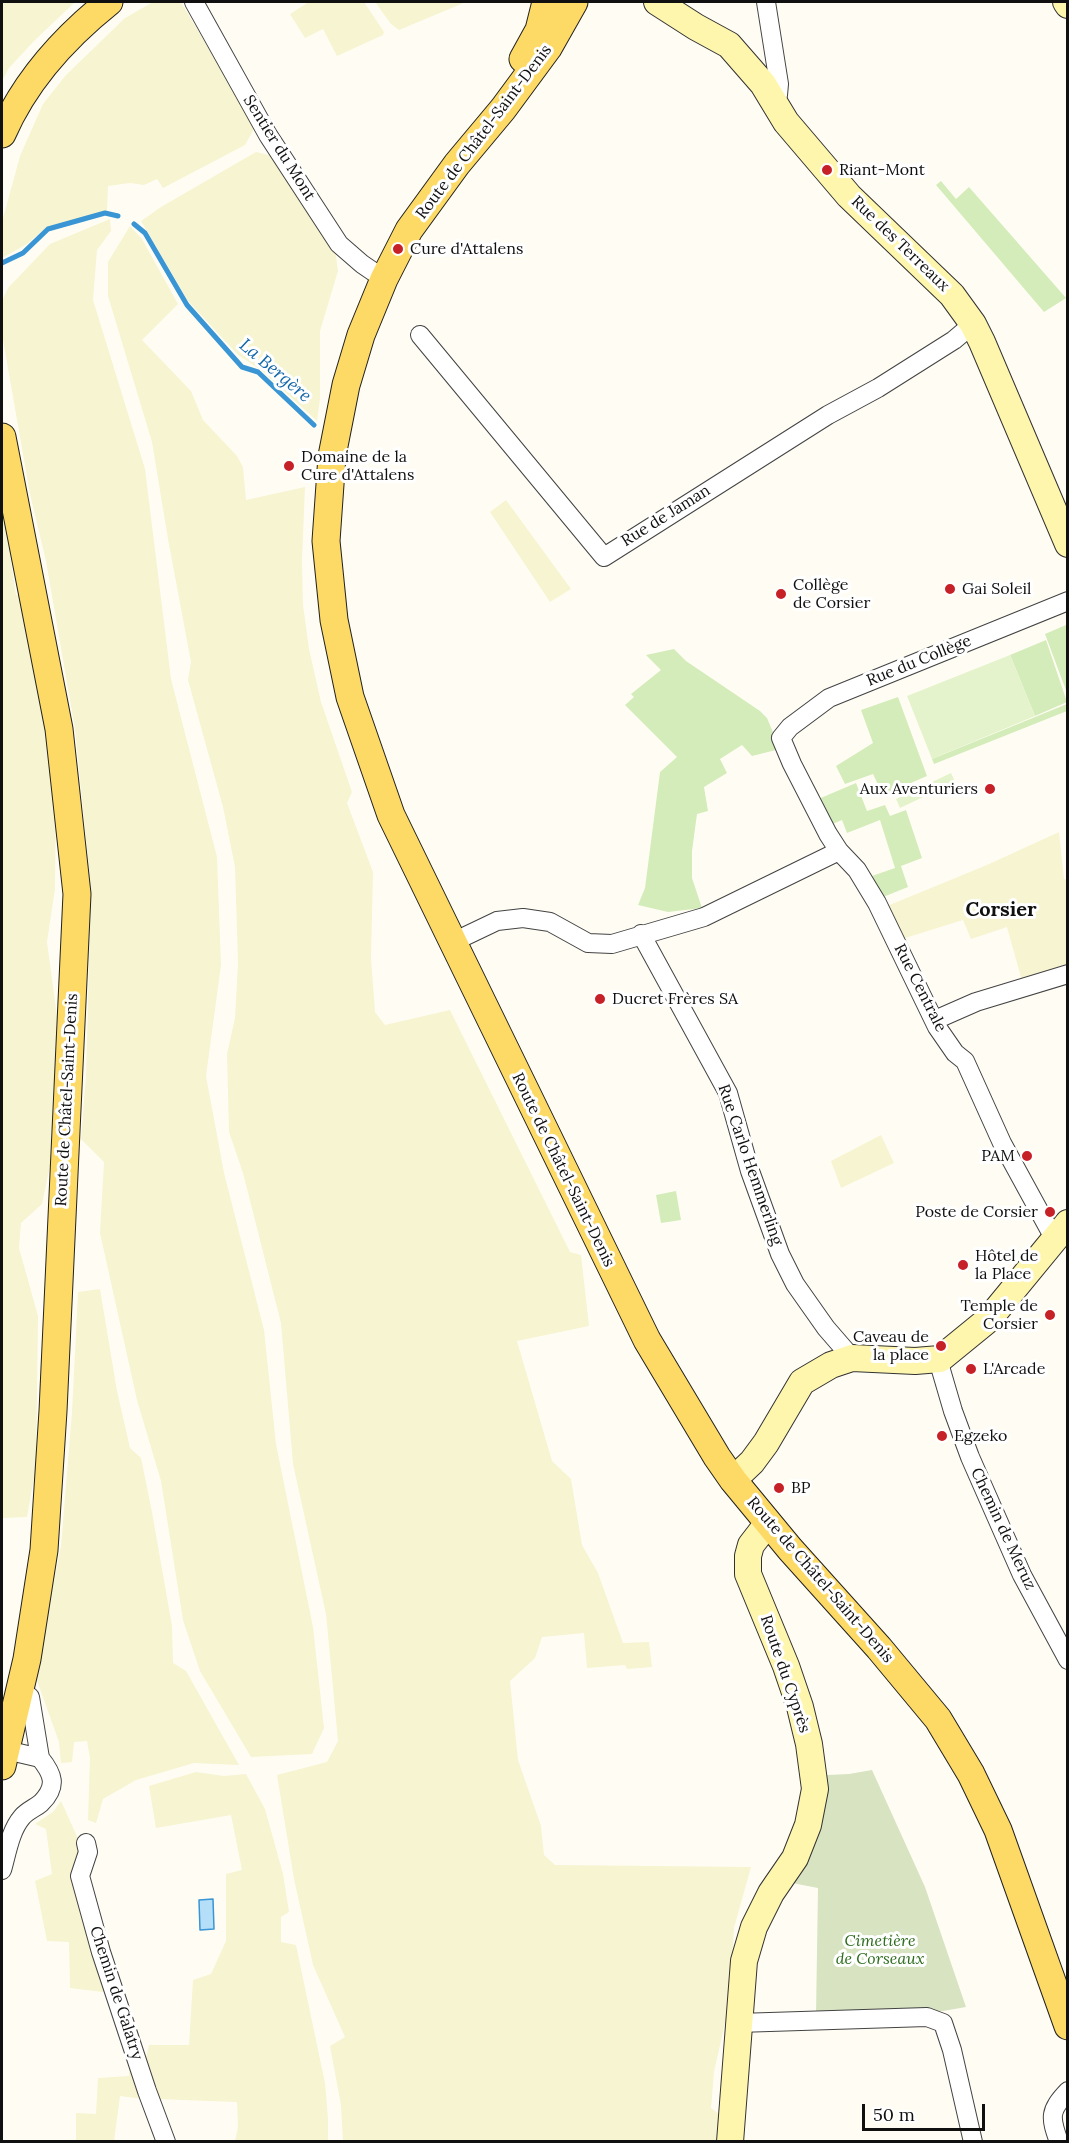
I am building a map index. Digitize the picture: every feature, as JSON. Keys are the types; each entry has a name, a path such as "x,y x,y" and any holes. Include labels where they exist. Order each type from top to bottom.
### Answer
{"main road":[{"path":"2,134 32,79 72,35 109,2"},
{"name":"Route de Châtel-Saint-Denis","path":"546,2 535,39 522,61 479,121 449,150 430,174 409,230 384,279 361,335 346,385 337,429 328,496 326,541 340,658 362,735 391,814 647,1340 720,1462 768,1522 905,1678 938,1719 971,1774 998,1830 1068,2026"},
{"name":"Route de Châtel-Saint-Denis","path":"409,230 457,164 503,109 548,48 574,2"},
{"name":"Route de Châtel-Saint-Denis","path":"2,436 59,729 77,894 53,1411 44,1550 27,1659 4,1758"}],"street":[{"name":"Sentier du Mont","path":"194,2 268,135 339,244 384,279"},
{"name":"Rue des Terreaux","path":"657,2 729,45 763,84 786,122 849,196 952,295 974,324 1068,544"},
{"path":"766,2 778,84 778,94 774,100"},
{"name":"Rue de Jaman","path":"420,335 604,557 828,415 878,388 954,340 974,324"},
{"name":"Rue du Collège","path":"781,738 790,727 828,698 1068,601"},
{"name":"Rue Centrale","path":"781,738 828,834 839,851 857,870 877,903 935,1020 954,1053 965,1060 1002,1143 1063,1241"},
{"path":"453,942 497,921 524,918 550,922 588,942 612,944 704,917 839,851"},
{"name":"Rue Carlo Hemmerling","path":"641,934 728,1093 753,1180 780,1254 795,1284 852,1358"},
{"path":"935,1020 976,1002 1068,974"},
{"path":"734,1480 752,1462 766,1443 802,1382 831,1365 852,1358 915,1361 940,1359 989,1319 1063,1241"},
{"name":"Chemin de Meruz","path":"940,1359 953,1411 970,1457 1022,1575 1062,1636 1068,1660"},
{"name":"Route du Cyprès","path":"730,2142 744,1961 754,1927 771,1893 795,1858 808,1825 815,1790 809,1743 800,1707 786,1666 748,1574 748,1556 751,1545 768,1522"},
{"path":"2,1870 13,1833 22,1817 42,1802 52,1788 51,1772 40,1758 30,1697 20,1689"},
{"path":"4,1758 40,1758"},
{"name":"Chemin de Galatry","path":"86,1843 88,1852 81,1876 83,1887 101,1952 166,2142"},
{"path":"738,2023 927,2018 944,2023 973,2142"},
{"path":"1059,2142 1052,2122 1054,2106 1068,2091"}],"shaded area":[{"path":"2,2 75,2 9,68 2,81"},
{"path":"153,2 181,2 255,127 245,145 163,188 157,179 144,185 130,183 108,186 107,211 47,227 27,244 2,258 2,222 20,156 43,104 66,75 125,18"},
{"path":"309,2 364,2 384,32 383,35 337,56 323,29 305,38 290,14"},
{"path":"375,2 466,2 399,30 391,24"},
{"path":"256,152 269,155 304,201 335,249 338,271 320,331 320,399 317,421 261,370 238,355 188,301 141,221"},
{"path":"110,219 111,231 97,250 93,300 145,469 171,679 217,857 221,965 206,1076 224,1173 264,1330 276,1444 313,1627 324,1728 312,1754 251,1757 200,1671 183,1620 161,1481 137,1400 100,1233 104,1162 81,1139 86,1076 91,890 75,729 46,561 30,494 2,334 2,301 8,288 50,244"},
{"path":"130,226 142,239 178,304 142,340 191,391 203,420 237,456 243,467 246,500 305,487 303,605 309,649 321,702 352,792 347,803 373,872 371,958 375,1012 385,1025 450,1010 570,1252 581,1255 589,1326 517,1341 552,1461 571,1479 582,1545 598,1573 623,1643 649,1642 652,1667 627,1669 625,1665 587,1668 584,1633 542,1637 535,1658 510,1681 518,1760 541,1826 544,1855 555,1865 751,1867 734,1928 729,2005 714,2072 711,2108 720,2115 717,2141 343,2141 341,2105 330,2046 345,2037 313,1965 294,1879 277,1775 327,1762 338,1741 326,1614 293,1464 281,1323 243,1173 229,1132 227,1054 235,1018 238,963 235,867 223,807 188,680 191,662 152,442 108,296 108,262"},
{"path":"2,500 16,595 23,594 34,635 56,795 55,889 47,942 57,1016 50,1166 42,1204 21,1223 19,1248 38,1316 36,1467 27,1517 2,1518"},
{"path":"506,500 571,589 550,602 490,512"},
{"path":"1059,832 1064,879 1067,880 1067,967 1022,981 1007,927 971,939 963,920 902,939 887,906 987,865"},
{"path":"881,1135 894,1163 841,1188 831,1161"},
{"path":"100,1289 117,1391 130,1448 141,1458 152,1512 172,1626 173,1663 186,1671 239,1765 194,1763 136,1780 103,1799 96,1823 88,1820 90,1758 87,1741 74,1742 72,1762 61,1763 59,1742 35,1675 61,1546 72,1412 78,1292"},
{"path":"196,1772 224,1776 246,1774 265,1809 283,1874 289,1912 281,1917 281,1942 296,1945 325,2083 328,2141 235,2141 238,2127 237,2102 157,2099 144,2067 149,2045 189,2045 193,1980 211,1974 226,1941 226,1874 242,1870 231,1815 156,1828 149,1786"},
{"path":"61,1801 84,1852 111,1993 70,1988 69,1942 47,1941 35,1881 52,1874 46,1829 35,1824 53,1812"},
{"path":"130,2056 143,2099 120,2096 114,2141 76,2141 76,2113 96,2114 98,2078 129,2076"}],"green space":[{"path":"941,181 956,199 969,187 1066,298 1044,312 936,185"},
{"path":"1066,625 1068,630 1067,693 1045,634"},
{"path":"1046,640 1067,702 1035,716 1010,655"},
{"path":"674,649 686,661 760,711 767,718 780,749 752,756 742,745 720,759 727,773 704,787 708,811 697,814 692,851 692,878 702,908 668,912 638,905 645,888 660,772 677,757 625,705 634,697 631,694 661,670 646,655"},
{"path":"1010,655 1035,716 932,759 907,696"},
{"path":"898,697 927,776 883,795 873,774 845,784 836,766 873,743 861,710"},
{"path":"1067,704 1067,711 934,764 932,759"},
{"path":"951,773 955,782 900,808 896,799"},
{"path":"856,783 867,811 885,805 890,816 906,810 922,858 901,866 908,887 883,897 872,876 895,868 880,820 847,833 842,820 828,826 816,800"},
{"path":"676,1191 681,1220 661,1223 656,1195"},
{"name":"Cimetière de Corseaux","path":"872,1770 925,1887 966,2007 943,2011 816,2014 818,1888 792,1883 826,1794 827,1775"}],"water":[{"path":"213,1899 214,1929 200,1930 199,1900"}],"waterway":[{"name":"La Bergère","path":"2,263 23,253 48,229 105,213 118,216"},
{"name":"La Bergère","path":"134,224 145,233 187,305 242,367 258,372 314,425"}],"place":[{"name":"Riant-Mont","path":"827,170"},
{"name":"Cure d'Attalens","path":"398,249"},
{"name":"Domaine de la Cure d'Attalens","path":"289,466"},
{"name":"Gai Soleil","path":"950,589"},
{"name":"Collège de Corsier","path":"781,594"},
{"name":"Aux Aventuriers","path":"990,789"},
{"name":"Ducret Frères SA","path":"600,999"},
{"name":"PAM","path":"1027,1156"},
{"name":"Poste de Corsier","path":"1050,1212"},
{"name":"Hôtel de la Place","path":"963,1265"},
{"name":"Temple de Corsier","path":"1050,1315"},
{"name":"Caveau de la place","path":"941,1346"},
{"name":"L'Arcade","path":"971,1369"},
{"name":"Egzeko","path":"942,1436"},
{"name":"BP","path":"779,1488"}],"district":[{"name":"Corsier","path":"1001,910"}]}
